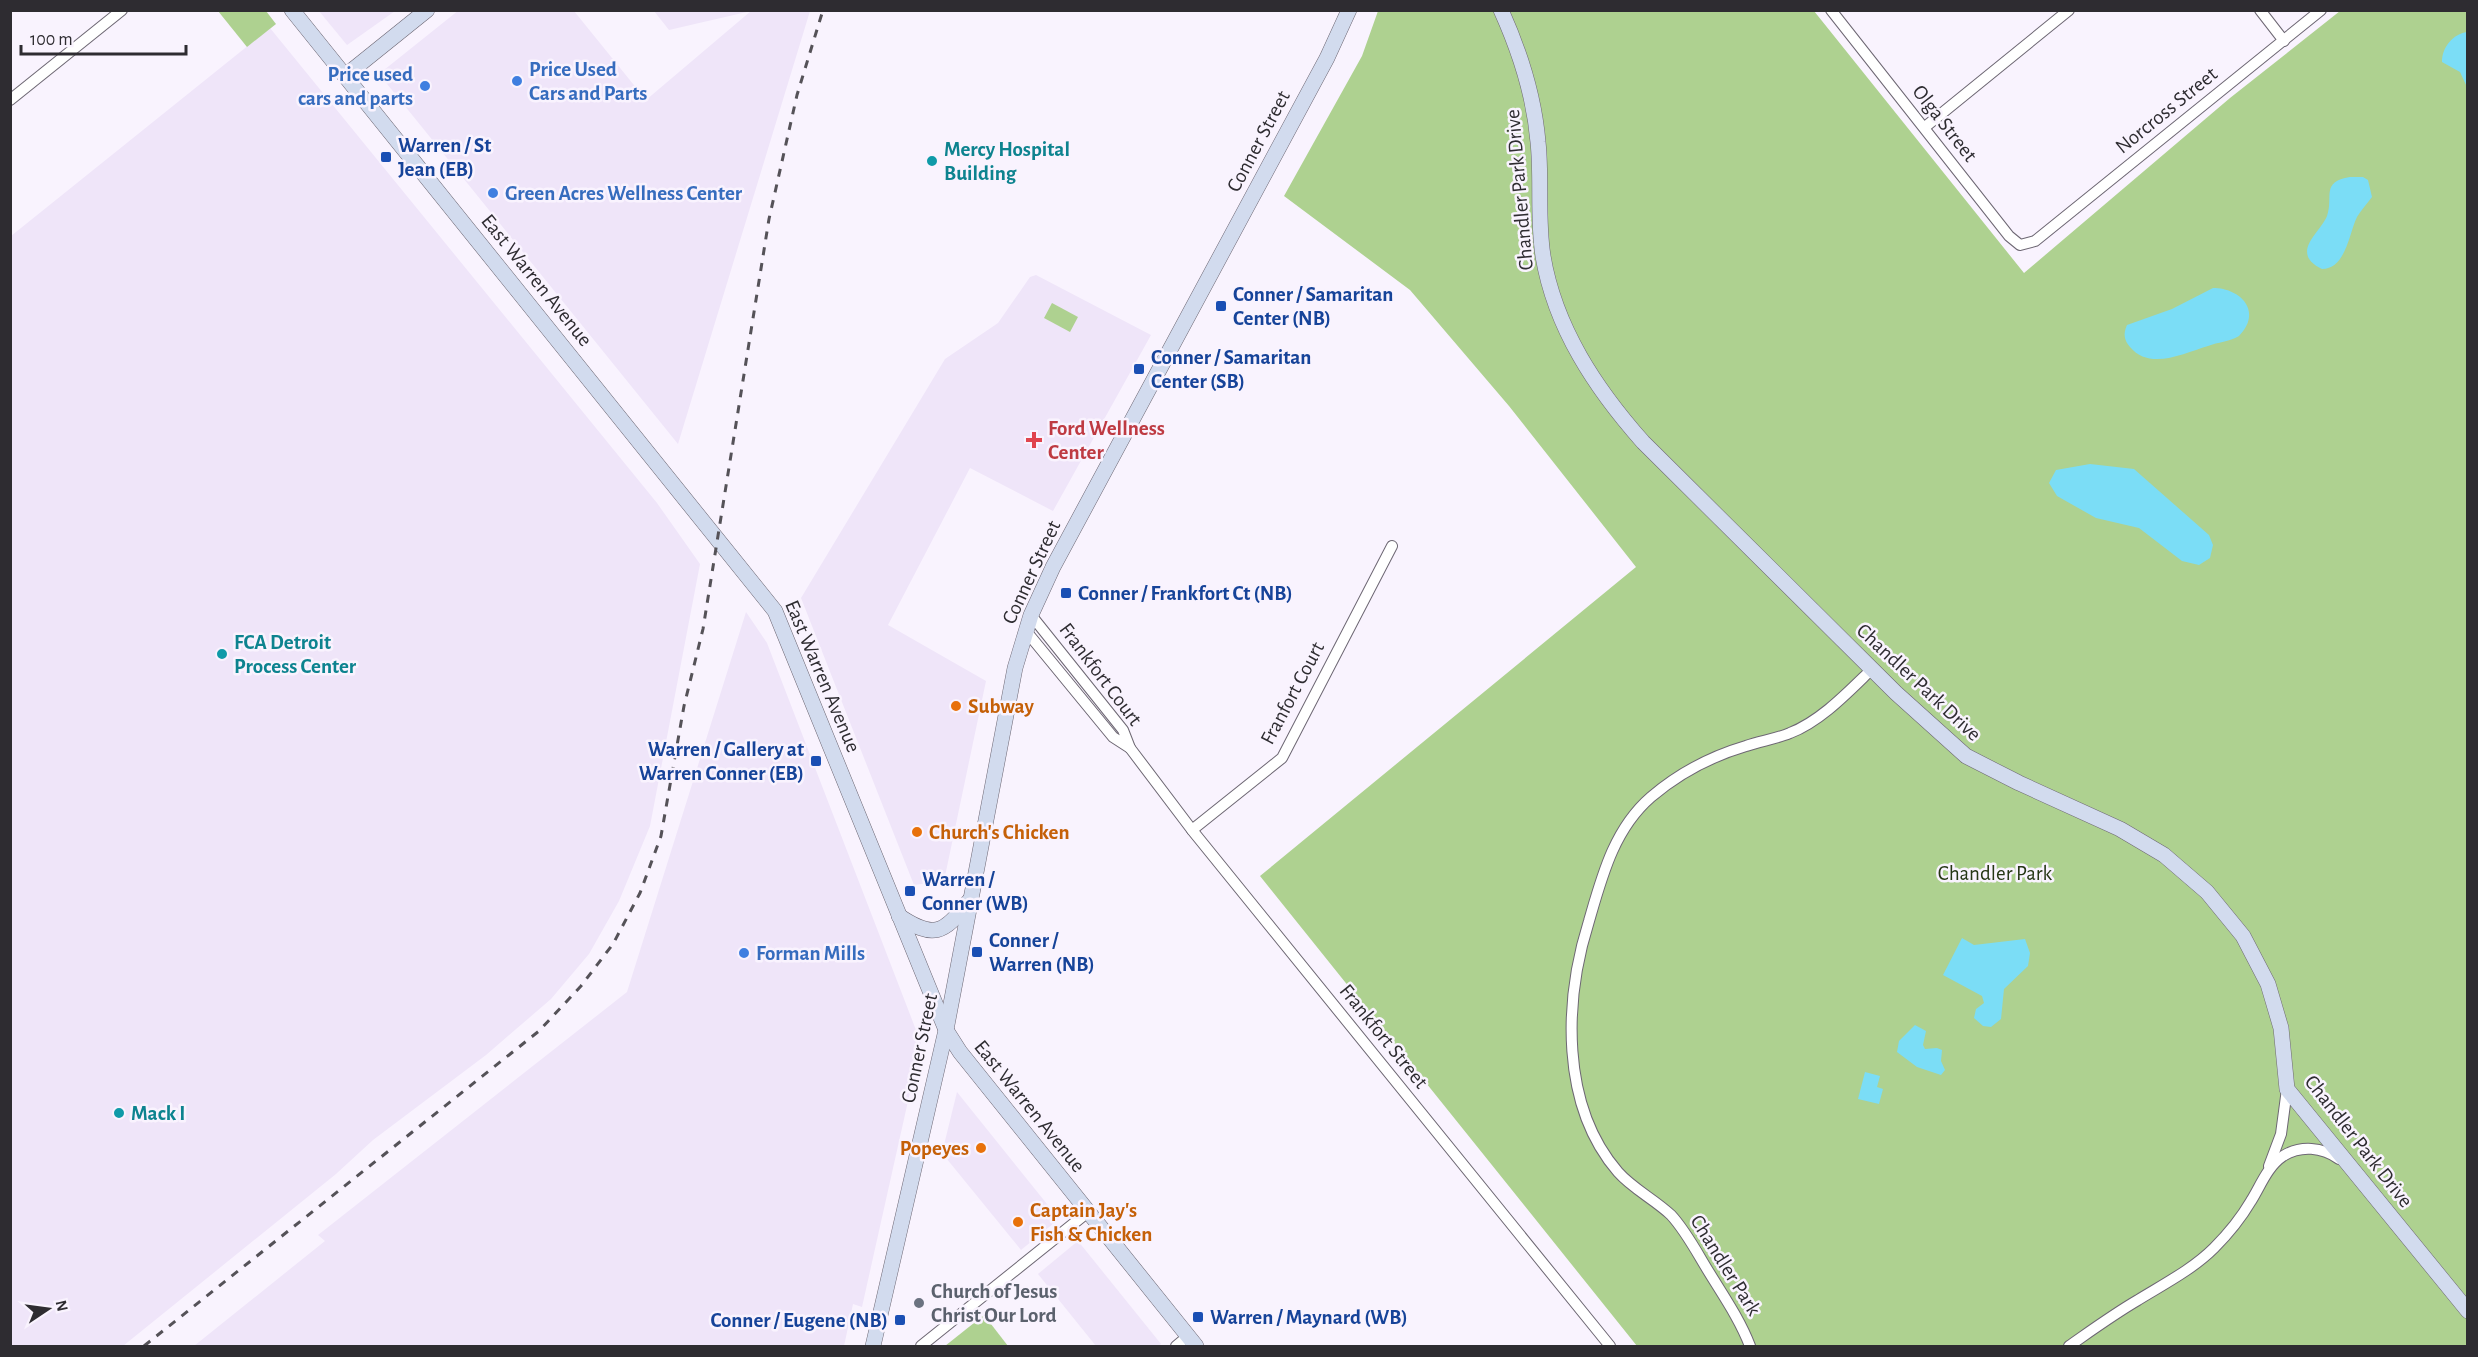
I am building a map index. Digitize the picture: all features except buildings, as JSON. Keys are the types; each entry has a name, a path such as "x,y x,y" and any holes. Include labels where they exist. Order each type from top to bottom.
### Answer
{"main road":[{"name":"East Warren Avenue","path":"292,10 775,611 946,1030 960,1052 1192,1342"},
{"path":"345,76 427,10"},
{"name":"Conner Street","path":"873,1347 946,1030 1015,668 1031,615 1058,558 1327,58 1349,10"},
{"name":"Chandler Park Drive","path":"1501,10 1521,58 1534,113 1539,163 1540,226 1548,278 1561,317 1580,357 1616,411 1644,442 1872,669 1966,756 2120,829 2163,855 2207,892 2243,936 2268,984 2281,1028 2287,1089 2468,1311"},
{"path":"899,916 918,928 935,930 955,919 971,898"}],"street":[{"path":"10,100 122,10"},
{"name":"Olga Street","path":"1831,10 2014,242 2026,244 2035,241"},
{"path":"1924,127 2069,10"},
{"path":"2260,10 2284,41"},
{"name":"Norcross Street","path":"2035,241 2321,10"},
{"name":"Franfort Court","path":"1192,830 1282,758 1392,546"},
{"name":"Frankfort Court","path":"1031,615 1123,730 1130,748"},
{"name":"Frankfort Court","path":"1026,631 1113,737 1130,748"},
{"name":"Chandler Park","path":"1750,1347 1738,1320 1678,1223 1618,1173 1595,1135 1583,1103 1573,1051 1572,1025 1576,971 1582,944 1611,852 1631,819 1644,805 1694,768 1719,755 1790,733 1809,724 1872,669"},
{"name":"Frankfort Street","path":"1130,748 1192,830 1610,1347"},
{"path":"2069,1347 2118,1312 2183,1272 2212,1250 2244,1210 2265,1175 2281,1134 2287,1089"},
{"path":"2265,1175 2283,1156 2306,1149 2329,1152 2351,1168"},
{"path":"921,1347 1088,1212"},
{"path":"1176,1347 1192,1342"}],"shaded area":[{"path":"459,10 574,11 646,100 751,11 810,11 678,444 379,74"},
{"path":"319,11 395,11 347,45"},
{"path":"654,11 751,11 669,30"},
{"path":"270,28 657,503 700,564 650,826 619,901 589,954 551,999 486,1055 373,1140 336,1174 123,1346 11,1346 11,236"},
{"path":"1036,275 1151,335 1053,511 970,468 888,625 986,681 944,881 914,885 801,598 945,359 998,323 1030,277"},
{"path":"746,612 767,643 921,1043 862,1307 853,1304 844,1346 194,1346 325,1241 318,1235 627,992"},
{"path":"957,1092 1059,1219 1021,1250 942,1153"},
{"path":"1078,1241 1161,1344 1158,1346 1096,1346 1038,1274"}],"green space":[{"path":"218,11 266,11 276,24 247,47"},
{"name":"Chandler Park","path":"1378,11 1814,11 2024,273 2230,98 2340,11 2467,11 2467,1346 1637,1346 1260,876 1636,567 1509,406 1410,290 1284,196 1362,56"},
{"path":"1052,303 1078,317 1070,332 1044,318"},
{"path":"984,1315 1008,1346 945,1346"}],"water":[{"path":"2468,32 2467,87 2460,72 2442,62 2442,56 2446,46 2453,38"},
{"path":"2363,177 2368,180 2372,197 2357,217 2342,257 2330,267 2322,269 2312,263 2307,250 2327,216 2331,187 2341,179"},
{"path":"2213,288 2232,292 2240,297 2249,310 2246,327 2239,336 2168,358 2147,358 2130,347 2125,339 2127,325 2172,309"},
{"path":"2090,464 2134,469 2209,535 2213,545 2210,558 2199,565 2182,561 2139,528 2096,518 2057,496 2049,483 2056,470"},
{"path":"1962,938 1974,945 2025,939 2030,953 2028,966 2004,989 2001,1019 1991,1027 1983,1026 1974,1018 1976,1009 1984,1003 1982,996 1943,975"},
{"path":"1915,1025 1926,1031 1923,1045 1925,1049 1942,1050 1941,1061 1945,1070 1941,1075 1917,1067 1897,1052 1899,1041"},
{"path":"1865,1072 1880,1076 1877,1087 1883,1089 1879,1104 1858,1099"}],"railway":[{"path":"144,1346 539,1031 581,986 613,944 640,893 661,836 684,706 703,629 769,219 797,95 823,10"}],"place":[{"name":"Price Used Cars and Parts","path":"517,81"},
{"name":"Price used cars and parts","path":"425,86"},
{"name":"Warren / St Jean (EB)","path":"386,157"},
{"name":"Mercy Hospital Building","path":"932,161"},
{"name":"Green Acres Wellness Center","path":"493,193"},
{"name":"Conner / Samaritan Center (NB)","path":"1221,306"},
{"name":"Conner / Samaritan Center (SB)","path":"1139,369"},
{"name":"Ford Wellness Center","path":"1034,440"},
{"name":"Conner / Frankfort Ct (NB)","path":"1066,593"},
{"name":"FCA Detroit Process Center","path":"222,654"},
{"name":"Subway","path":"956,706"},
{"name":"Warren / Gallery at Warren Conner (EB)","path":"816,761"},
{"name":"Church's Chicken","path":"917,832"},
{"name":"Warren / Conner (WB)","path":"910,891"},
{"name":"Conner / Warren (NB)","path":"977,952"},
{"name":"Forman Mills","path":"744,953"},
{"name":"Mack I","path":"119,1113"},
{"name":"Popeyes","path":"981,1148"},
{"name":"Captain Jay's Fish & Chicken","path":"1018,1222"},
{"name":"Church of Jesus Christ Our Lord","path":"919,1303"},
{"name":"Warren / Maynard (WB)","path":"1198,1317"},
{"name":"Conner / Eugene (NB)","path":"900,1320"}]}
